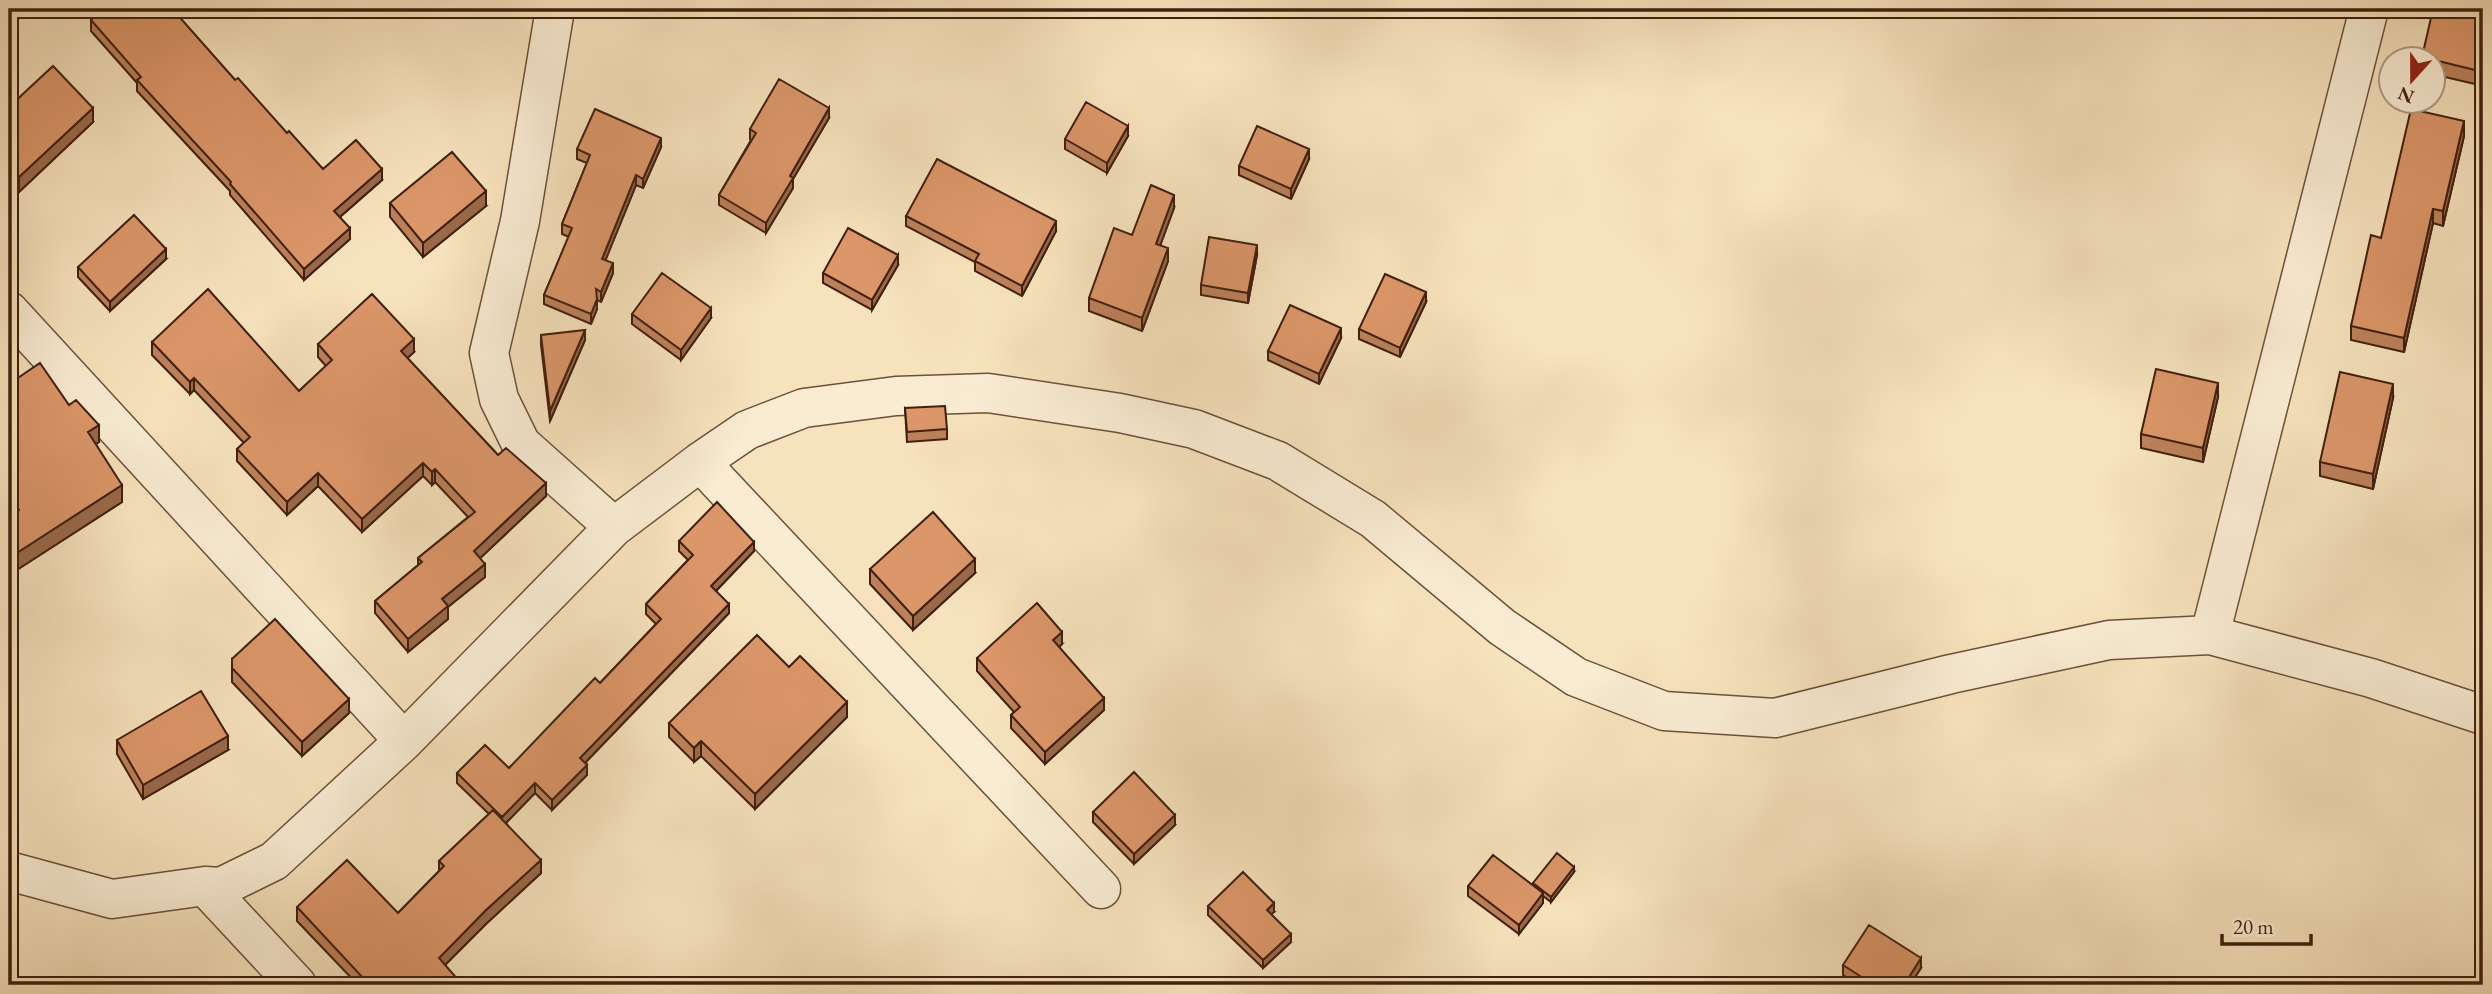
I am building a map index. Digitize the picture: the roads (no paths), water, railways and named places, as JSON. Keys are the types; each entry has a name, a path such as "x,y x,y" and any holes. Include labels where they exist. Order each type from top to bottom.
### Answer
{"street":[{"path":"555,9 520,221 489,353 499,398 521,444 614,527"},
{"path":"2210,635 2369,9"},
{"path":"9,311 404,741"},
{"path":"9,871 112,899 205,886 220,887 274,861 404,741 614,527 700,462 747,430 804,408 896,396 988,393 1120,413 1194,429 1278,461 1373,519 1502,627 1576,677 1664,710 1775,718 1951,674 2109,640 2210,635 2371,677 2483,715"},
{"path":"700,462 1101,889"},
{"path":"205,886 297,985"}]}
